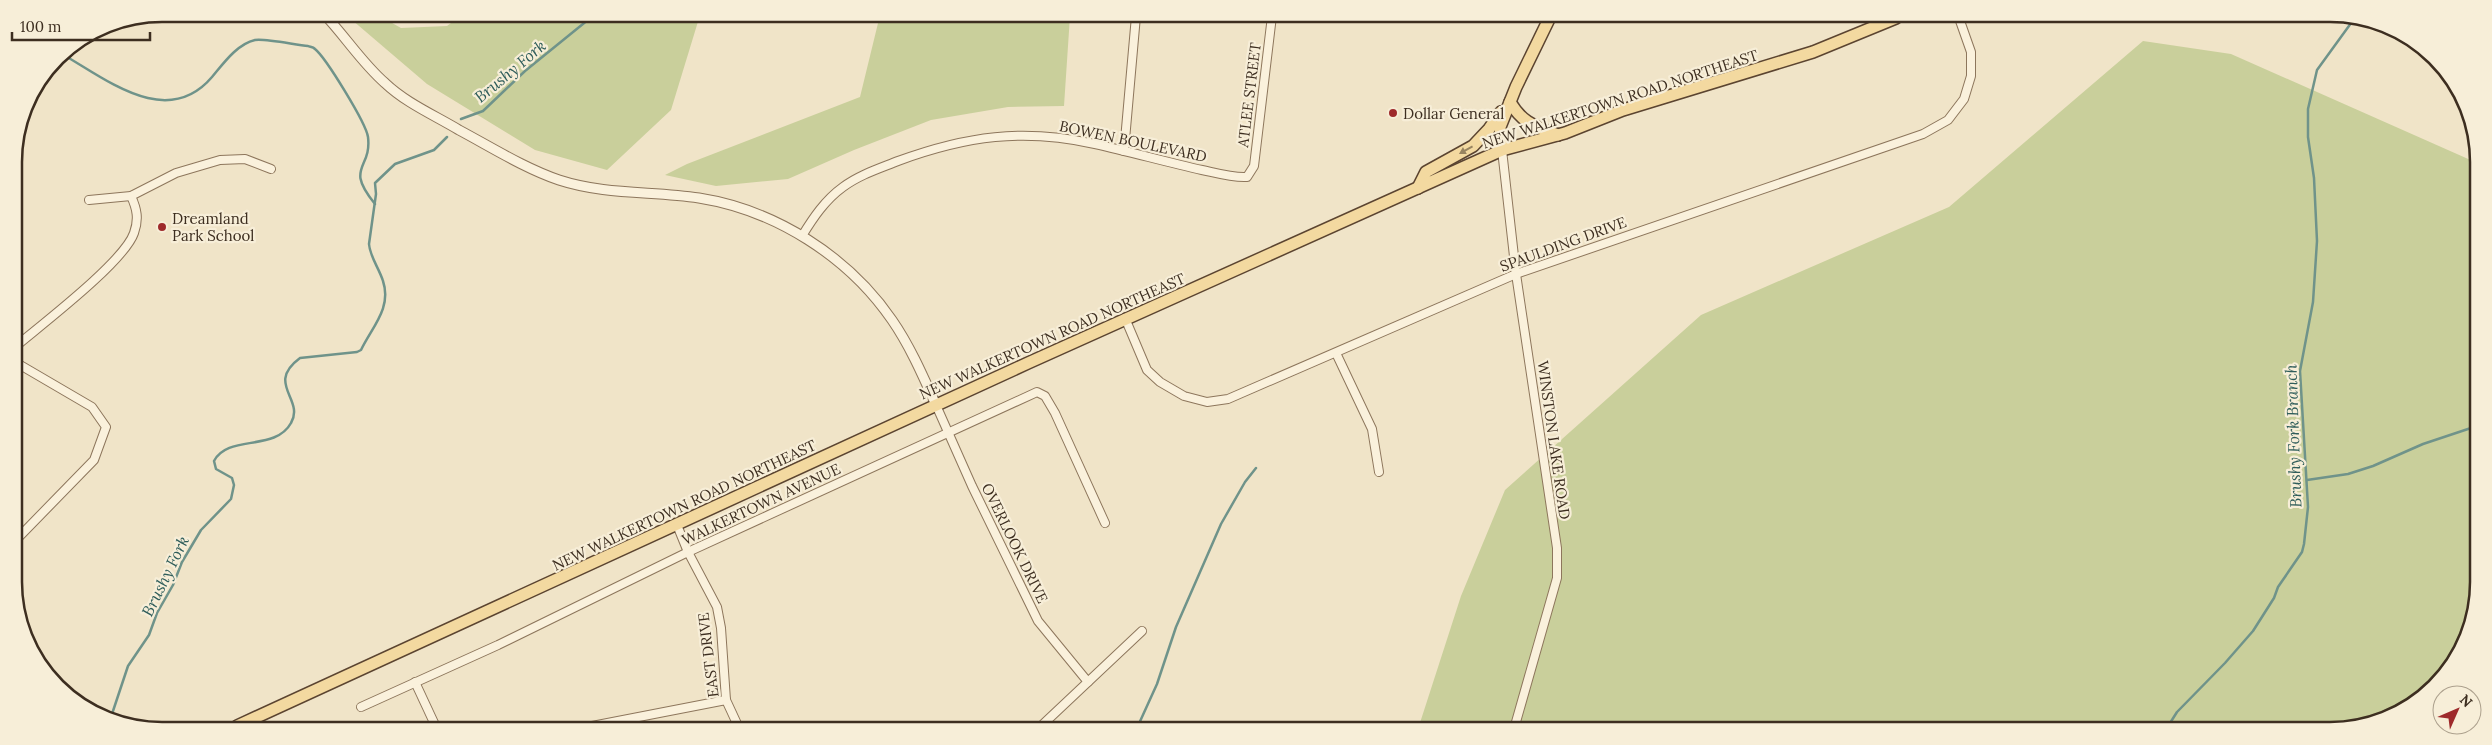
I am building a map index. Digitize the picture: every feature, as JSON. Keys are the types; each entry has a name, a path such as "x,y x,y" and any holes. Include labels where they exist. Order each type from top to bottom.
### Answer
{"main road":[{"path":"1502,150 1500,127 1548,22"},
{"name":"NEW WALKERTOWN ROAD NORTHEAST","path":"246,722 1125,318 1502,150 1558,135 1623,110 1813,52 1886,22"},
{"path":"1510,102 1519,117 1524,121 1558,135"},
{"path":"1418,188 1426,172 1473,146 1510,102"}],"street":[{"path":"331,22 378,76 397,93 419,108 530,168 560,180 596,189 677,196 716,202 762,217 802,236 850,272 885,311 899,330 936,405"},
{"path":"1124,151 1135,22"},
{"name":"ATLEE STREET","path":"1250,176 1254,166 1271,22"},
{"name":"SPAULDING DRIVE","path":"1125,318 1147,370 1160,382 1184,396 1208,402 1228,399 1516,274 1923,134 1948,120 1964,99 1971,76 1971,52 1960,22"},
{"name":"BOWEN BOULEVARD","path":"802,236 825,203 851,181 872,170 958,142 978,138 1024,135 1078,140 1218,174 1243,178 1250,176"},
{"name":"WINSTON LAKE ROAD","path":"1502,150 1516,274 1557,548 1556,578 1516,722"},
{"path":"90,200 131,196 176,173 220,160 245,159 271,169"},
{"path":"23,340 109,266 127,245 134,233 137,220 136,208 131,196"},
{"path":"1336,352 1372,429 1379,472"},
{"path":"22,534 94,460 106,426 92,407 23,366"},
{"name":"WALKERTOWN AVENUE","path":"361,707 498,645 688,552 1033,393 1041,392 1055,413 1105,523"},
{"name":"OVERLOOK DRIVE","path":"936,405 972,486 1038,621 1088,682"},
{"name":"EAST DRIVE","path":"677,525 688,552 717,608 721,628 726,700 737,722"},
{"path":"1045,722 1142,631"},
{"path":"415,682 434,722"},
{"path":"618,722 726,700"}],"green space":[{"path":"354,22 390,22 401,28 447,26 452,22 698,22 671,110 607,170 535,150 427,84"},
{"path":"878,22 1070,22 1064,106 1008,107 931,120 854,150 788,179 716,186 665,175 687,164 860,97"},
{"path":"2143,41 2231,54 2470,160 2470,582 2465,619 2459,636 2451,652 2435,675 2415,694 2383,712 2366,718 2339,722 1420,722 1461,596 1505,490 1701,315 1949,207"}],"waterway":[{"name":"Brushy Fork","path":"461,119 483,111 525,71 585,22"},
{"name":"Brushy Fork Branch","path":"2171,722 2177,712 2253,631 2274,598 2278,587 2302,552 2308,507 2300,371 2313,302 2317,241 2314,178 2308,137 2308,109 2317,70 2350,24"},
{"path":"69,58 117,86 137,95 156,100 176,99 194,92 212,77 231,55 248,42 265,40 313,48 336,77 366,130 368,148 360,175 366,192 375,204"},
{"name":"Brushy Fork","path":"112,713 128,666 149,635 157,613 173,585 182,562 201,530 231,499 234,485 232,478 216,469 214,461 221,453 230,448 263,441 284,432 291,423 294,414 285,384 290,367 300,358 361,350 380,317 385,300 385,291 369,244 376,194 375,183 395,164 434,150 447,137"},
{"path":"2307,480 2348,474 2373,466 2423,444 2470,428"},
{"path":"1140,722 1157,684 1176,627 1221,524 1245,482 1256,468"}],"place":[{"name":"Dollar General","path":"1393,113"},
{"name":"Dreamland Park School","path":"162,227"}]}
